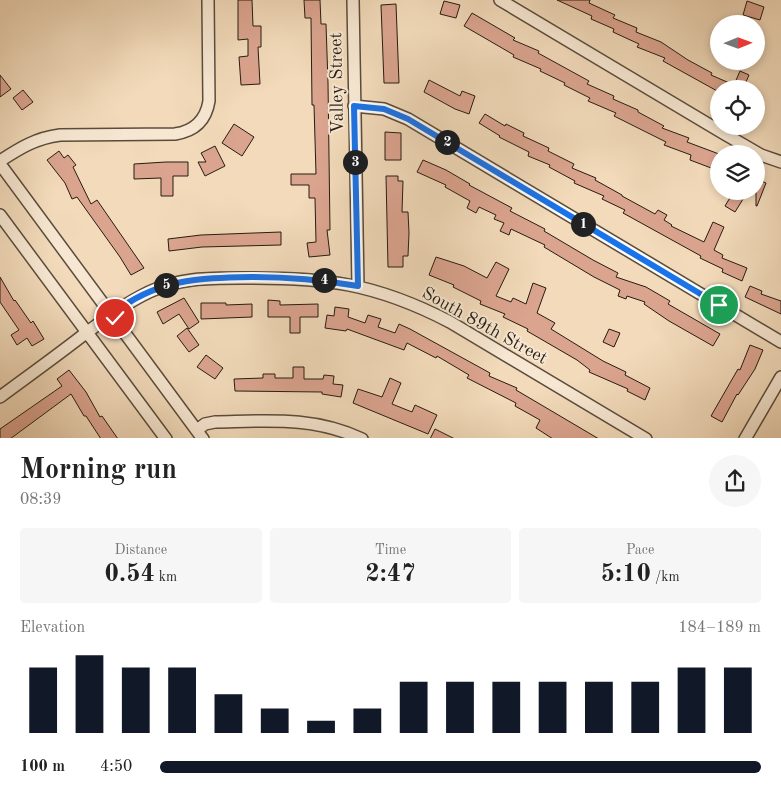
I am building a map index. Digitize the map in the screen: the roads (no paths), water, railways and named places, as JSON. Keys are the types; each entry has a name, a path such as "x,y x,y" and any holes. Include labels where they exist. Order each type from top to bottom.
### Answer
{"street":[{"path":"208,0 210,101 202,120 188,131 175,134 60,135 45,137 26,145 0,163 200,434 206,424 215,422 292,420 326,425 362,438"},
{"name":"Valley Street","path":"353,0 358,286"},
{"path":"500,0 761,155 781,162"},
{"path":"354,106 384,109 408,119 781,342"},
{"path":"0,214 166,438"},
{"name":"South 89th Street","path":"0,397 121,307 149,292 169,284 191,279 293,277 358,286 401,298 450,322 646,438"},
{"path":"745,438 781,377"}]}
